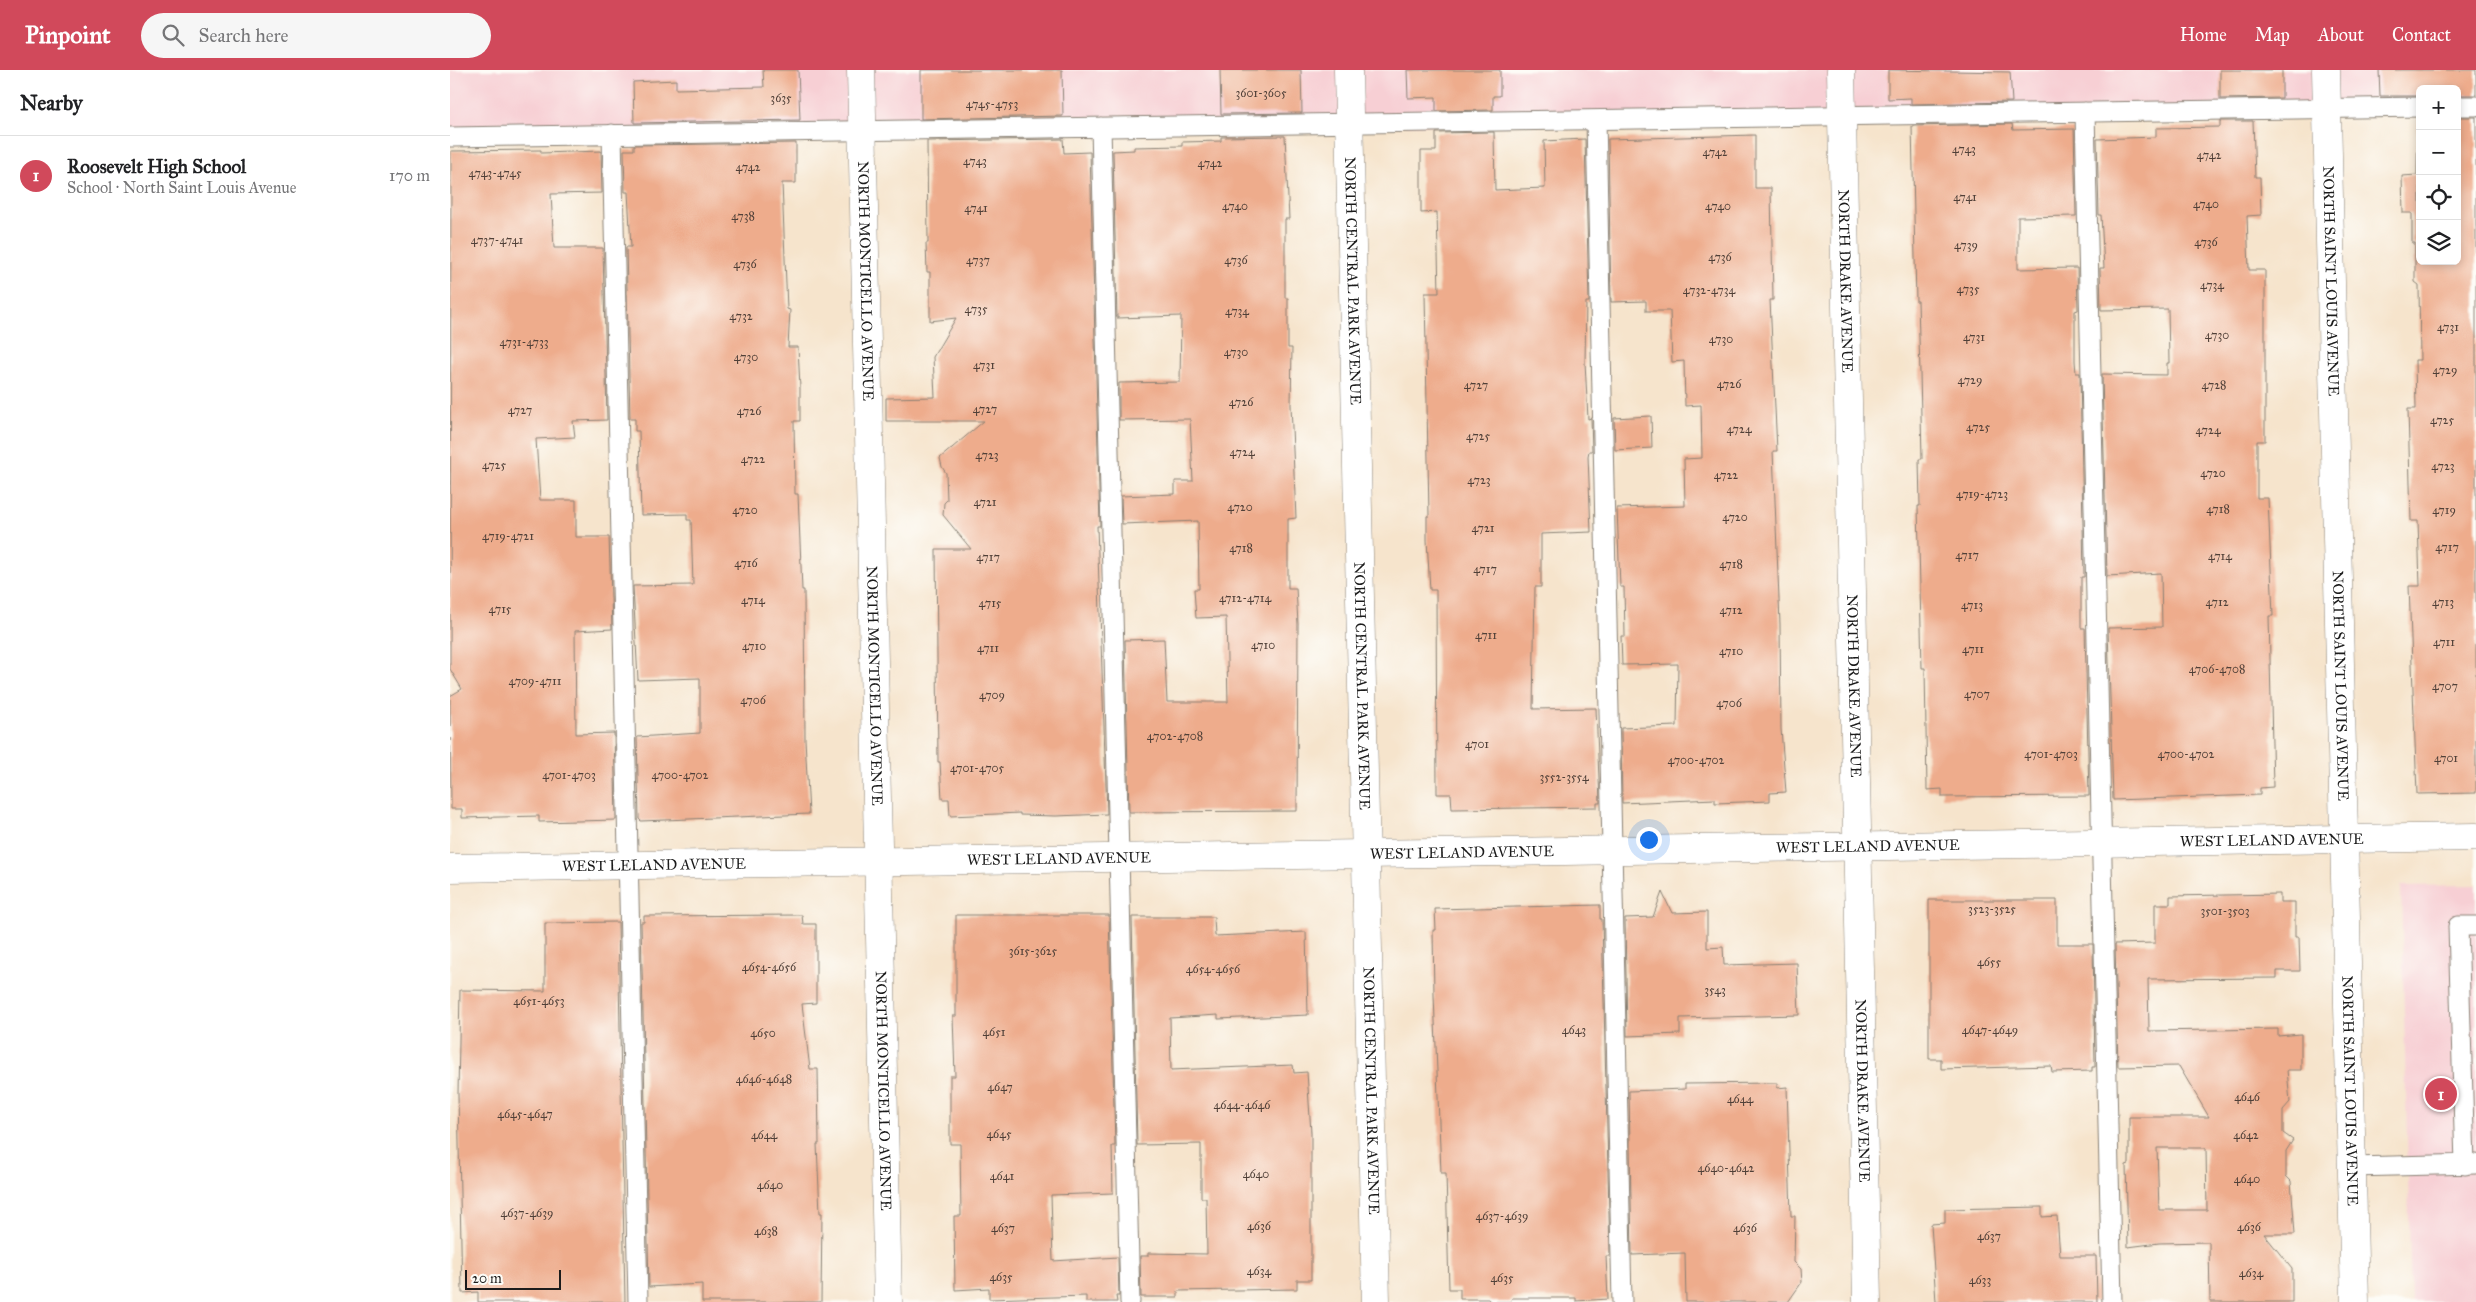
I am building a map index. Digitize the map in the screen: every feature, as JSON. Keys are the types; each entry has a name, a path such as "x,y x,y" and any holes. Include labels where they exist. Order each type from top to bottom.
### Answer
{"street":[{"name":"NORTH MONTICELLO AVENUE","path":"861,70 888,1302"},
{"name":"NORTH CENTRAL PARK AVENUE","path":"1348,70 1376,1302"},
{"name":"NORTH DRAKE AVENUE","path":"1841,70 1867,1302"},
{"name":"NORTH SAINT LOUIS AVENUE","path":"2326,70 2355,1302"},
{"name":"WEST LELAND AVENUE","path":"450,868 2476,837"}],"lane":[{"path":"2461,106 2476,106"},
{"path":"450,137 2416,107"},
{"path":"2084,112 2112,1302"},
{"path":"1596,120 1622,1302"},
{"path":"1101,127 1130,1302"},
{"path":"612,134 638,1302"},
{"path":"2352,1167 2470,1164 2458,926 2476,926"}],"shaded area":[{"path":"450,70 2476,70 2476,110 2461,110 2461,85 2416,85 2416,111 450,139"},
{"path":"2476,885 2476,1302 2411,1302 2401,886"}],"building":[{"path":"763,70 798,70 800,120 634,123 633,82 676,80 676,89 764,87"},
{"path":"921,70 1062,70 1063,116 921,119"},
{"path":"1220,70 1301,70 1302,113 1221,114"},
{"path":"1407,70 1500,70 1500,96 1493,96 1493,110 1436,111 1436,97 1408,98"},
{"path":"1888,70 2010,72 2012,102 1911,104 1911,98 1888,99"},
{"path":"2220,70 2282,70 2282,98 2220,99"},
{"path":"2379,70 2476,70 2476,95 2461,95 2461,85 2416,85 2416,96 2380,96"},
{"path":"2461,117 2476,117 2476,793 2417,794 2409,586 2420,586 2418,521 2411,521 2408,409 2416,409 2415,360 2420,360 2419,285 2415,282 2415,243 2412,243 2412,213 2403,213 2402,176 2416,175 2416,265 2461,265"},
{"path":"2220,121 2253,121 2255,177 2260,177 2261,215 2247,216 2249,270 2265,270 2265,441 2257,441 2257,498 2268,498 2273,616 2269,616 2273,787 2260,788 2260,795 2113,800 2108,628 2162,627 2161,573 2107,576 2102,374 2167,375 2167,363 2169,363 2168,309 2101,310 2100,268 2104,268 2101,215 2099,215 2097,139 2156,137 2156,128 2220,127"},
{"path":"2012,124 2013,130 2074,129 2076,216 2018,217 2018,269 2077,268 2078,310 2075,311 2075,361 2076,373 2080,373 2084,577 2081,577 2081,628 2085,628 2089,796 1942,797 1942,789 1927,790 1925,668 1922,668 1918,506 1920,506 1919,459 1922,459 1912,126"},
{"path":"1494,132 1495,190 1545,188 1544,141 1585,139 1589,302 1586,302 1585,362 1588,419 1591,418 1592,451 1589,451 1588,456 1591,532 1541,534 1541,587 1535,587 1533,709 1596,708 1600,803 1597,803 1597,807 1452,809 1451,794 1437,794 1436,590 1430,590 1427,540 1427,516 1429,516 1425,293 1439,293 1437,212 1421,213 1421,151 1436,151 1436,133"},
{"path":"1755,135 1755,188 1771,188 1773,300 1770,300 1777,451 1773,451 1780,624 1781,729 1786,792 1770,793 1770,801 1715,803 1715,799 1622,803 1621,728 1677,726 1678,664 1622,665 1621,636 1625,636 1624,587 1620,587 1617,508 1685,506 1684,459 1702,458 1701,405 1685,406 1684,361 1672,362 1670,311 1646,311 1646,301 1611,302 1608,139"},
{"path":"1285,136 1289,219 1285,219 1285,298 1288,298 1288,348 1292,348 1291,405 1296,518 1288,519 1288,588 1296,588 1298,624 1297,811 1129,812 1125,640 1164,639 1167,702 1228,702 1226,617 1196,618 1194,589 1199,589 1198,521 1122,524 1121,496 1175,494 1175,481 1193,481 1190,419 1119,420 1119,383 1180,382 1181,316 1117,318 1113,151 1134,150 1134,147 1182,146 1182,142 1221,141 1221,137"},
{"path":"1063,139 1064,153 1090,152 1100,526 1097,526 1107,814 1056,816 1020,815 1020,813 950,816 949,799 942,799 940,762 938,762 936,549 971,549 943,515 944,503 947,500 946,473 940,458 984,421 886,421 886,398 935,397 933,357 956,318 930,321 930,272 927,272 926,243 928,243 927,141"},
{"path":"796,143 796,183 782,183 787,309 790,310 788,347 798,347 800,388 800,421 794,421 795,494 798,494 802,590 804,590 805,739 809,814 641,821 639,819 637,737 700,733 700,678 638,680 633,586 693,585 691,520 687,520 687,514 641,515 639,431 635,431 635,419 630,419 626,247 631,247 628,192 625,192 624,150 634,150 634,145"},
{"path":"541,150 541,153 601,151 602,193 551,194 554,248 603,248 607,420 573,421 575,437 536,439 540,500 576,500 576,537 609,537 612,629 575,631 576,734 614,733 616,820 539,822 539,816 462,818 462,809 451,809 450,696 462,689 450,669 451,151"},
{"path":"1651,416 1652,448 1615,450 1614,418"},
{"path":"1662,892 1672,913 1707,912 1707,948 1723,947 1724,965 1797,963 1799,1015 1680,1018 1680,1034 1627,1036 1625,918 1653,917"},
{"path":"2280,894 2280,902 2295,902 2295,937 2299,937 2300,971 2277,971 2277,978 2148,979 2149,1031 2278,1029 2278,1036 2301,1034 2301,1070 2287,1070 2290,1102 2283,1110 2283,1133 2293,1140 2286,1151 2286,1176 2291,1181 2295,1234 2264,1234 2292,1269 2292,1302 2210,1302 2209,1242 2159,1243 2128,1247 2126,1165 2129,1164 2129,1117 2209,1117 2179,1066 2118,1067 2115,944 2155,943 2155,904 2170,904 2170,896","holes":["2157,1148 2206,1148 2207,1210 2159,1210"]},
{"path":"1929,900 2057,900 2057,944 2093,944 2095,1067 2092,1067 2092,1071 2052,1072 2051,1066 1941,1069 1941,1059 1929,1059"},
{"path":"1600,905 1600,919 1602,919 1610,1256 1606,1256 1608,1299 1576,1301 1576,1298 1512,1298 1510,1302 1491,1302 1488,1299 1460,1299 1460,1289 1449,1289 1446,1173 1441,1173 1434,995 1433,930 1436,930 1435,909"},
{"path":"802,915 803,924 816,924 816,1003 802,1004 810,1069 818,1069 819,1144 817,1144 820,1213 822,1213 821,1302 702,1302 702,1284 649,1287 641,922 644,922 644,916"},
{"path":"956,915 1109,915 1115,1146 1112,1146 1113,1193 1051,1195 1053,1261 1118,1257 1119,1296 1116,1296 1117,1302 1086,1302 1086,1296 989,1299 989,1288 955,1290 954,1216 961,1216 960,1144 950,1144 950,1076 955,1076 953,1016 956,1016"},
{"path":"1132,917 1214,917 1215,936 1306,932 1308,1015 1218,1019 1218,1015 1170,1018 1171,1070 1293,1065 1294,1073 1307,1072 1311,1133 1311,1280 1297,1280 1297,1289 1178,1291 1178,1297 1141,1297 1140,1256 1148,1256 1148,1253 1207,1254 1206,1198 1201,1198 1201,1144 1137,1145"},
{"path":"618,922 625,1302 478,1302 478,1292 462,1293 458,1094 460,990 545,991 545,923"},
{"path":"1777,1083 1777,1088 1787,1087 1791,1216 1795,1216 1794,1262 1801,1269 1802,1282 1788,1302 1686,1302 1685,1253 1632,1255 1629,1091 1685,1089 1685,1084"},
{"path":"2042,1207 2042,1217 2057,1216 2060,1256 2096,1256 2097,1302 1936,1302 1931,1224 1945,1223 1945,1209"}],"place":[{"name":"Roosevelt High School","path":"2441,1094"}]}
